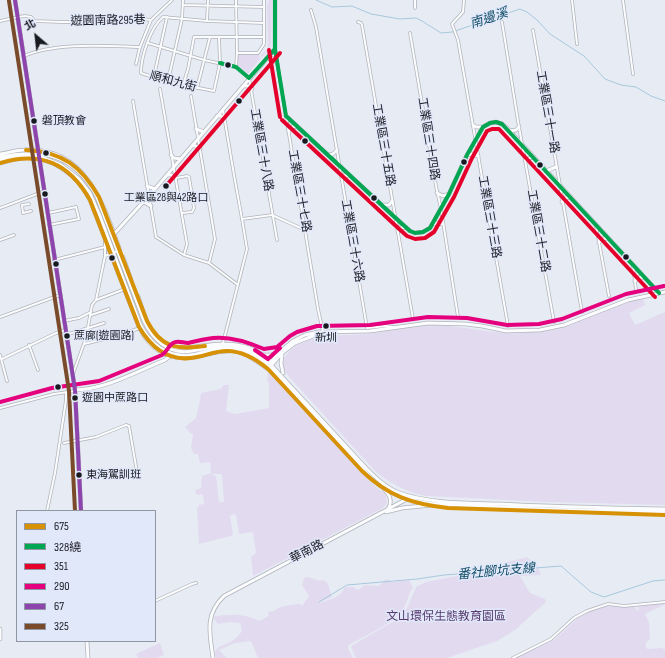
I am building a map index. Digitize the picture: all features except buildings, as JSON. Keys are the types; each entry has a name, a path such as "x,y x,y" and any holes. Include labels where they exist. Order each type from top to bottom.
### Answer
{"main road":[{"path":"15,0 75,390 81,510"},
{"path":"106,237 113,234 149,197 264,60 275,49 275,0"},
{"path":"264,60 269,58 274,60 276,63"},
{"path":"242,87 247,86 252,89"},
{"path":"217,116 224,118"},
{"path":"286,116 406,227 412,232 421,233 427,231 433,225 467,155 483,126"},
{"path":"472,125 476,127 496,122 504,125 659,294"},
{"path":"288,131 292,127 297,126"},
{"path":"510,131 519,127"},
{"path":"196,129 204,132"},
{"path":"192,145 200,148"},
{"path":"0,159 24,150 61,165 79,179 93,200 106,237 144,332 157,346 173,353 192,352 213,347 229,346 245,349 251,352 269,366 379,481 396,491 410,496 486,504 665,509"},
{"path":"329,155 337,150"},
{"path":"467,155 470,154 478,156"},
{"path":"0,159 26,155 53,156 66,162 83,176 91,187 113,234 149,330 155,339 179,358 188,358 214,352 229,351 252,357 269,366"},
{"path":"171,155 174,158 180,159"},
{"path":"546,171 556,167"},
{"path":"167,175 171,175 176,178"},
{"path":"342,179 343,177 349,175"},
{"path":"147,186 155,189"},
{"path":"437,193 443,196 449,194"},
{"path":"562,202 565,198 571,197"},
{"path":"382,204 388,206 392,201"},
{"path":"144,202 151,206"},
{"path":"433,225 437,223 443,224"},
{"path":"398,231 400,228 406,227"},
{"path":"599,242 603,238 608,238"},
{"path":"112,252 140,328 151,346 165,355 192,348 224,344 245,347 264,355 281,353"},
{"path":"635,281 638,278 643,277"},
{"path":"269,366 293,341 300,337 318,332 370,331 420,324 440,323 482,326 506,331 540,330 564,325 628,300 665,292"},
{"path":"75,390 101,387 165,360 173,353"},
{"path":"281,353 283,373"},
{"path":"165,355 165,360"},
{"path":"264,355 269,366 372,479 388,490 407,499 419,502 486,507 665,512"},
{"path":"384,489 389,494 391,500 387,510"},
{"name":"華南路","path":"213,658 209,626 210,615 218,602 228,593 377,516 410,496"},
{"path":"377,516 402,508 432,505"},
{"path":"0,629 0,639"},
{"path":"87,642 88,658"}],"street":[{"path":"136,64 140,47 151,20 172,0"},
{"path":"168,82 182,19 183,0"},
{"path":"207,21 208,0"},
{"path":"236,0 236,67"},
{"path":"237,53 258,53 264,44 264,0"},
{"path":"415,0 415,8"},
{"name":"工業區三十三路","path":"464,0 463,10 453,22 453,27 457,36 508,326"},
{"path":"572,0 578,44"},
{"path":"623,0 633,74"},
{"path":"183,5 264,7"},
{"name":"工業區三十六路","path":"312,10 367,328 386,326 391,326 394,328"},
{"name":"遊園南路295巷","path":"18,17 31,17 35,21 80,22 134,18 151,20"},
{"path":"0,21 18,17"},
{"name":"順和九街","path":"166,17 163,17 155,24 146,47 141,73 154,76 168,82 214,92 220,63"},
{"path":"154,76 166,17 207,21 264,23"},
{"name":"工業區三十五路","path":"358,22 362,25 413,319"},
{"name":"工業區三十二路","path":"502,22 554,322"},
{"name":"工業區三十一路","path":"533,30 582,312"},
{"name":"工業區三十四路","path":"410,33 441,209 458,317"},
{"path":"183,85 194,37 263,37"},
{"path":"197,89 210,37"},
{"path":"219,37 220,63"},
{"path":"148,43 204,60 236,67 249,78"},
{"path":"24,56 43,50 64,48 99,46 140,47"},
{"name":"工業區三十七路","path":"275,49 276,63 318,309 324,332"},
{"name":"工業區三十八路","path":"249,78 277,240"},
{"path":"160,89 187,244 184,255"},
{"path":"191,96 215,239 209,263"},
{"path":"133,101 156,237 184,255 209,263 238,285"},
{"path":"223,109 247,249 224,344"},
{"path":"526,162 529,158 535,159"},
{"path":"176,178 187,176 189,178 194,210 192,212 182,213"},
{"path":"0,208 45,191"},
{"path":"29,204 22,205 23,213 31,211"},
{"path":"48,213 76,207 79,219 49,225"},
{"path":"242,219 272,215 305,230"},
{"path":"596,226 608,296"},
{"path":"0,240 14,235"},
{"path":"96,300 97,288 105,256 106,237"},
{"path":"54,260 105,247"},
{"path":"105,256 119,250"},
{"path":"633,265 636,290"},
{"path":"73,375 89,328 92,304 96,300 125,290"},
{"path":"0,317 60,295"},
{"path":"64,322 109,309"},
{"path":"2,359 56,333 65,332 72,334 104,323"},
{"path":"84,344 117,336 140,328"},
{"path":"29,345 38,370"},
{"path":"0,355 7,381"},
{"path":"0,408 75,390"},
{"path":"47,510 55,473 66,392"},
{"path":"64,443 96,437 126,425 129,426 137,472"},
{"path":"156,601 196,583"},
{"path":"513,658 551,640 574,618 587,611 608,604 624,606 665,602"}],"green space":[{"path":"269,0 272,0 271,44 270,48 261,58 261,55 268,49 267,7"},
{"path":"237,53 259,54 260,59 247,75 238,66"},
{"path":"643,299 645,305 629,313 635,325 665,312 665,505 548,502 427,496 413,493 394,484 376,472 291,379 286,373 283,363 285,356 295,347 304,342 324,337 365,334 428,325 453,326 505,333 547,331 563,327 622,303"},
{"path":"268,372 272,373 360,471 377,488 386,494 387,503 383,508 253,576 251,557 256,553 253,532 239,534 236,515 234,514 230,516 233,534 231,536 199,544 197,509 199,505 204,504 203,494 197,495 195,491 201,488 202,476 211,473 210,462 200,463 198,454 194,454 191,448 193,434 190,433 185,427 196,418 201,393 221,389 224,385 229,385 226,411 235,414 269,408 269,383 267,381","holes":["211,474 222,475 224,502 219,502 216,476"]},
{"name":"文山環保生態教育園區","path":"527,557 537,565 541,575 520,576 530,593 545,599 546,602 515,630 497,641 447,658 355,657 351,646 401,617 408,606 416,587 426,582 457,576"},
{"path":"304,578 324,580 328,584 332,597 320,603 338,596 345,587 353,587 358,590 365,585 379,586 386,579 393,582 409,580 413,588 404,608 398,616 349,645 348,648 353,658 258,658 251,641 235,643 219,650 227,658 216,658 215,652 218,647 232,641 242,631 240,623 229,622 218,624 213,617 224,615 242,615 259,621 269,616 268,612 279,608 300,604 302,606 309,596 302,585"},
{"path":"664,603 664,605 645,614 649,622 650,639 646,643 646,647 647,649 662,648 665,650 665,658 515,658 554,640 579,617 587,613 607,606 634,607 638,611 638,606"},
{"path":"160,643 164,655 157,658 138,658 136,654"}],"waterway":[{"name":"南邊溪","path":"316,0 332,7 352,6 371,14 400,19 416,18 441,33 452,32 520,9 527,12 537,20 550,34 584,56 605,79 621,85 636,87 651,96 665,101"},
{"name":"番社腳坑支線","path":"319,602 347,585 417,579 444,575 561,566 591,592 604,597 653,581 665,580"}],"transit line":[{"name":"67","path":"15,0 75,390 81,510"},
{"name":"328繞","path":"275,0 275,49 286,116"},
{"name":"325","path":"9,1 69,391 75,510"},
{"name":"328繞","path":"249,78 275,49"},
{"name":"351","path":"269,50 280,117"},
{"name":"351","path":"166,186 280,53"},
{"name":"328繞","path":"220,63 236,67 249,78"},
{"name":"328繞","path":"286,116 401,223 410,231 415,233 423,232 430,228 483,127 490,123 496,122 502,124 659,293"},
{"name":"351","path":"282,120 407,236 415,239 425,238 434,232 454,197 472,158 487,131 499,129 655,297"},
{"name":"675","path":"26,150 39,151 61,158 78,169 92,186 99,197 147,321 158,337 164,342 178,347 186,348 205,346"},
{"name":"675","path":"0,163 28,159 52,163 63,169 82,187 90,200 139,327 156,348 170,356 178,358 197,357 215,352 233,351 259,362 268,369 362,471 381,487 391,493 423,504 448,508 665,515"},
{"name":"290","path":"0,402 52,388 99,381 162,355 171,344 175,342 188,343 210,338 226,338 246,342 264,349 277,347 297,332 317,326 370,325 428,317 467,318 507,325 539,324 562,319 626,294 664,286"},
{"name":"290","path":"255,350 268,359 280,348"}],"place":[{"name":"磐頂教會","path":"34,121"},
{"name":"工業區28與42路口","path":"166,186"},
{"name":"新圳","path":"326,326"},
{"name":"蔗廍(遊園路)","path":"67,336"},
{"name":"遊園中蔗路口","path":"75,398"},
{"name":"東海駕訓班","path":"79,475"}]}
